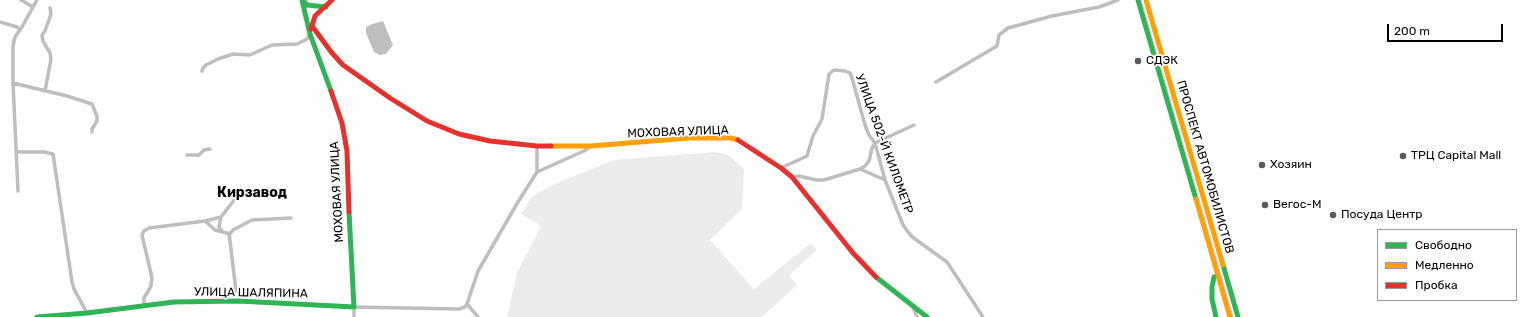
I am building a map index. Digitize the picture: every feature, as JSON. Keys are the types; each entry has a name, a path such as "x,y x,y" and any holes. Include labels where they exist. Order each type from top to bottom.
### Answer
{"street":[{"path":"21,0 34,7"},
{"path":"18,190 13,83 13,46 15,37 37,0"},
{"path":"302,0 307,5 326,7"},
{"name":"МОХОВАЯ УЛИЦА","path":"302,0 310,34 342,123 347,151 349,231 354,317"},
{"path":"202,71 206,65 233,54 250,55 272,45 297,44 307,39 315,16 332,0"},
{"path":"936,82 997,46 999,35 1008,28 1052,16 1099,7 1118,0"},
{"name":"ПРОСПЕКТ АВТОМОБИЛИСТОВ","path":"1138,0 1230,317"},
{"name":"ПРОСПЕКТ АВТОМОБИЛИСТОВ","path":"1146,0 1238,317"},
{"path":"45,90 51,60 50,53 43,41 42,35 51,14 50,8"},
{"path":"0,22 17,27 20,30"},
{"name":"МОХОВАЯ УЛИЦА","path":"312,26 328,48 343,64 390,98 427,121 459,134 490,141 537,146 591,146 689,138 731,138 742,142 781,168"},
{"name":"УЛИЦА 502-Й КИЛОМЕТР","path":"781,168 807,156 813,136 822,119 829,74 834,70 845,71 852,78 865,125 869,135 875,143 885,180 902,225 911,236 947,262 983,317"},
{"path":"13,83 45,90 92,104 97,116 97,121 92,129 92,132"},
{"path":"792,177 799,176 816,180 824,180 860,169 869,161 872,148 875,143 914,125"},
{"path":"537,146 538,172"},
{"path":"478,317 466,306 478,271 518,202 538,172 584,151 591,146"},
{"path":"187,155 199,155 204,150 210,149"},
{"path":"16,152 44,152 53,154 72,282 74,289 87,312"},
{"path":"781,168 792,177 853,253 879,280 927,317"},
{"path":"860,169 885,180"},
{"path":"230,234 222,232 219,227 221,217 235,199"},
{"path":"144,306 144,298 151,286 152,278 142,235 144,231 149,228 205,221 221,217"},
{"path":"236,291 230,234 233,230 252,220 291,218"},
{"path":"205,221 215,230 230,234"},
{"path":"1216,317 1212,299 1212,287 1214,277 1218,276"},
{"name":"УЛИЦА ШАЛЯПИНА","path":"37,317 174,302 238,301 354,307 459,309 466,306"},
{"path":"913,306 917,317"}],"shaded area":[{"path":"383,21 393,45 386,54 380,55 374,52 366,33 366,27"},
{"path":"714,152 727,154 744,169 742,209 710,240 754,289 811,243 817,250 789,275 797,285 762,317 507,317 517,273 541,226 521,214 532,197 552,185 614,160"}],"tram line":[{"path":"1141,0 1233,317"}],"traffic: fast":[{"path":"302,0 310,34 331,91"},
{"path":"303,0 307,5 326,7"},
{"path":"1138,0 1196,199"},
{"path":"37,317 87,313 174,302 238,301 354,307 349,212"},
{"path":"1223,265 1238,317"},
{"path":"1216,317 1212,299 1212,287 1214,277 1218,276"},
{"path":"876,277 927,317"}],"traffic: slow":[{"path":"1146,0 1223,265"},
{"path":"551,146 591,146 689,138 731,138 738,140"},
{"path":"1196,199 1230,317"}],"traffic: jam":[{"path":"311,29 315,16 332,0"},
{"path":"312,26 343,65 390,98 427,121 459,134 490,141 551,146"},
{"path":"331,91 342,123 347,151 349,212"},
{"path":"738,140 781,168 792,177 853,253 876,277"}],"place":[{"name":"СДЭК","path":"1138,61"},
{"name":"ТРЦ Capital Mall","path":"1403,156"},
{"name":"Хозяин","path":"1262,165"},
{"name":"Вегос-М","path":"1265,205"},
{"name":"Посуда Центр","path":"1333,215"}],"district":[{"name":"Кирзавод","path":"252,193"}]}
